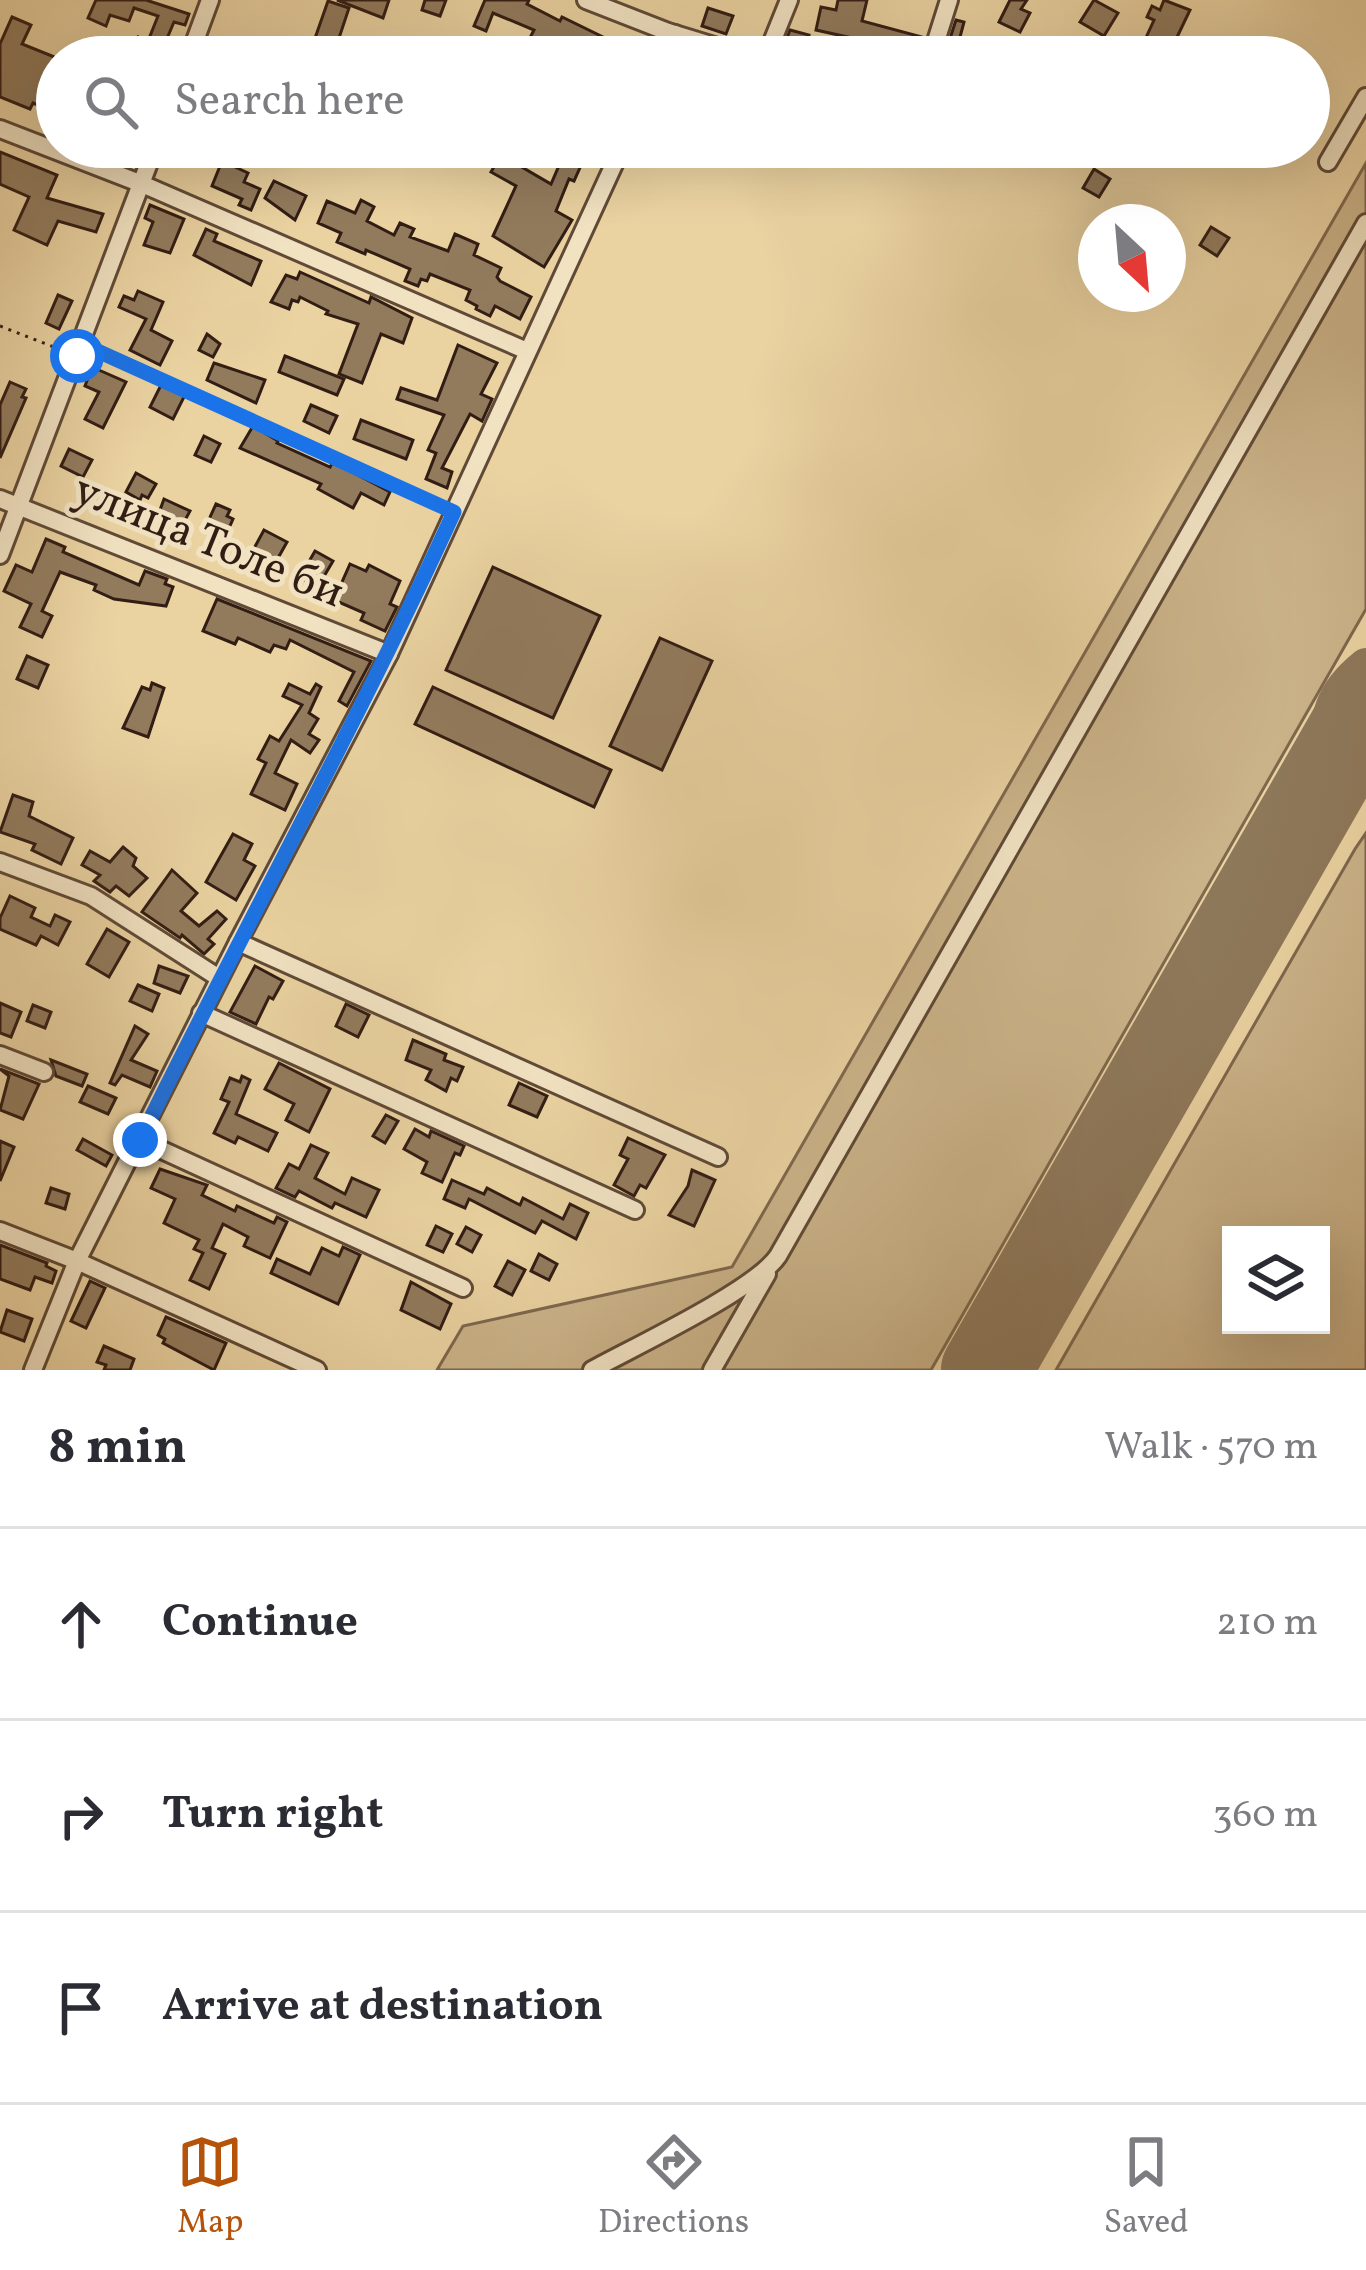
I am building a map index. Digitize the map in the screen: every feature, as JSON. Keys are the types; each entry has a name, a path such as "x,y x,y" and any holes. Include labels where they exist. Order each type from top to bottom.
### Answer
{"street":[{"path":"197,36 210,0"},
{"path":"586,0 682,36"},
{"path":"774,36 789,0"},
{"path":"938,36 950,0"},
{"path":"1330,159 1366,97"},
{"path":"0,129 36,143"},
{"path":"101,168 527,351"},
{"path":"0,555 148,168"},
{"path":"33,1370 77,1261 389,654 612,168"},
{"path":"712,1370 1366,224"},
{"name":"улица Толе би","path":"0,499 389,654"},
{"path":"0,862 91,896 219,978"},
{"path":"238,942 718,1157"},
{"path":"202,1013 635,1210"},
{"path":"0,1055 44,1072"},
{"path":"140,1140 463,1288"},
{"path":"0,1231 317,1370"},
{"path":"592,1370 770,1268"}],"path":[{"path":"0,326 79,350 454,512"}],"shaded area":[{"path":"1366,163 1366,609 931,1370 437,1370 463,1326 732,1267"},
{"path":"1366,833 1366,1370 1056,1370 1355,849"}],"building":[{"path":"96,0 146,0 189,14 185,25 174,22 168,36 150,36 158,16 134,8 129,21 110,15 106,26 88,18"},
{"path":"337,0 389,0 383,18"},
{"path":"425,0 446,0 440,16 422,10"},
{"path":"485,0 529,0 527,4 560,21 562,17 601,36 531,36 534,30 493,13 486,31 474,26"},
{"path":"838,0 867,0 862,21 918,36 843,36 816,30 821,7 836,10"},
{"path":"1010,0 1027,0 1021,9 1030,13 1020,32 999,22"},
{"path":"1094,0 1118,13 1104,36 1080,22"},
{"path":"1164,0 1190,10 1178,36 1147,36 1154,20 1147,17 1152,6 1160,10"},
{"path":"328,1 349,8 340,36 316,36"},
{"path":"708,8 733,16 726,34 702,26"},
{"path":"12,17 31,25 22,44 36,50 36,104 30,109 0,97 0,44"},
{"path":"956,20 964,22 960,36 951,36"},
{"path":"0,152 57,175 47,198 103,214 96,232 58,221 47,245 14,230 29,197 0,184"},
{"path":"219,168 237,168 248,173 244,182 260,189 251,210 239,205 242,199 212,186"},
{"path":"493,168 523,168 551,184 558,168 580,168 574,181 569,179 556,211 572,220 544,267 493,236 516,186 491,172"},
{"path":"1094,169 1110,179 1099,197 1083,188"},
{"path":"274,181 306,196 295,220 265,198"},
{"path":"361,200 374,207 367,221 394,235 400,223 414,229 410,237 448,251 455,234 478,244 474,255 501,268 500,281 531,297 520,319 495,306 490,316 476,309 466,300 470,290 430,274 418,286 405,281 410,269 337,242 341,233 318,223 327,201 355,213"},
{"path":"150,205 184,219 170,253 144,245 153,222 145,218"},
{"path":"1211,227 1229,238 1217,256 1200,245"},
{"path":"206,229 217,234 214,241 261,261 251,285 194,255"},
{"path":"300,272 369,303 371,297 412,318 403,343 381,334 362,383 339,374 358,324 326,314 328,311 300,297 298,302 292,300 289,309 271,302 286,275 297,279"},
{"path":"138,291 163,302 151,330 172,341 160,365 130,350 146,319 119,307 124,296 134,300"},
{"path":"58,295 72,301 59,329 46,323"},
{"path":"207,334 220,344 213,357 199,350"},
{"path":"458,345 497,363 481,394 492,399 482,421 470,414 442,468 452,472 447,488 426,479 436,453 428,450 444,415 397,399 401,388 437,400"},
{"path":"285,356 344,379 337,395 279,372"},
{"path":"214,363 265,380 256,403 207,380"},
{"path":"92,367 126,382 103,428 85,419 99,392 85,386"},
{"path":"10,382 26,389 22,397 26,398 0,458 0,405"},
{"path":"162,383 185,395 173,419 150,407"},
{"path":"311,405 337,416 329,433 304,421"},
{"path":"361,420 413,440 406,459 354,439"},
{"path":"253,426 277,443 330,467 333,462 390,492 384,505 361,493 353,508 318,489 321,484 240,448"},
{"path":"204,436 220,444 211,462 195,455"},
{"path":"69,449 92,460 83,477 61,466"},
{"path":"136,473 156,484 148,498 142,495 140,500 126,492"},
{"path":"164,499 190,511 183,524 156,521"},
{"path":"216,504 230,510 227,516 233,519 226,535 206,526"},
{"path":"264,530 287,542 273,567 251,554"},
{"path":"46,539 65,547 63,552 139,585 145,571 167,579 165,584 173,587 166,606 114,599 94,590 96,585 60,572 42,611 52,616 42,637 20,627 31,604 4,591 16,565 32,572"},
{"path":"315,551 333,561 320,583 299,579"},
{"path":"350,564 366,571 369,565 400,581 390,604 397,607 385,631 361,620 364,613 334,600"},
{"path":"493,567 600,616 553,718 446,670"},
{"path":"217,599 371,661 347,706 339,701 354,672 290,640 286,649 274,645 270,652 238,638 235,644 203,631"},
{"path":"660,638 712,661 662,770 610,746"},
{"path":"27,656 48,665 38,688 17,679"},
{"path":"152,683 164,688 148,737 123,728 142,687 150,690"},
{"path":"289,684 310,694 316,684 321,687 309,713 318,719 309,734 319,740 310,753 291,740 275,773 297,784 285,810 251,794 266,763 258,759 270,736 279,741 302,705 283,696"},
{"path":"433,687 611,770 594,807 415,724"},
{"path":"13,795 33,802 29,816 73,838 61,864 32,850 35,844 0,832"},
{"path":"233,834 252,844 244,860 255,866 236,900 206,882"},
{"path":"123,847 136,858 133,866 147,878 129,896 116,886 110,892 94,881 100,875 82,865 90,851 110,862"},
{"path":"172,870 197,893 181,911 199,926 217,911 226,919 208,939 214,944 204,954 142,912"},
{"path":"10,896 35,908 31,917 50,926 55,915 70,922 58,945 41,936 36,945 0,929"},
{"path":"107,929 129,942 109,977 87,964"},
{"path":"159,966 188,976 180,993 154,983"},
{"path":"255,966 283,981 256,1024 230,1012"},
{"path":"138,985 159,994 152,1011 130,1001"},
{"path":"0,1003 21,1012 11,1037 0,1033"},
{"path":"346,1004 369,1015 358,1037 336,1026"},
{"path":"33,1005 51,1012 45,1028 27,1021"},
{"path":"135,1026 148,1034 131,1060 157,1071 150,1087 122,1075 115,1085 110,1083"},
{"path":"413,1040 463,1067 446,1091 426,1080 431,1070 406,1060"},
{"path":"51,1060 87,1074 82,1086 56,1076"},
{"path":"279,1063 330,1089 309,1132 286,1120 294,1104 265,1089"},
{"path":"0,1069 39,1084 23,1119 0,1110 9,1076"},
{"path":"242,1076 250,1080 236,1114 277,1133 268,1151 238,1137 235,1143 214,1133 229,1102 221,1099 230,1078 240,1082"},
{"path":"519,1083 547,1096 537,1117 509,1105"},
{"path":"88,1086 116,1098 108,1114 80,1102"},
{"path":"386,1115 398,1121 385,1143 373,1136"},
{"path":"415,1129 464,1146 460,1155 455,1153 442,1182 422,1173 427,1162 404,1149"},
{"path":"628,1138 665,1155 646,1188 640,1185 634,1196 614,1185 628,1159 620,1155"},
{"path":"83,1139 112,1155 106,1166 77,1150"},
{"path":"0,1141 14,1147 0,1181"},
{"path":"311,1145 328,1153 315,1178 345,1194 352,1178 379,1190 366,1217 335,1203 332,1208 299,1191 295,1197 276,1188 289,1164 299,1169"},
{"path":"160,1169 207,1185 202,1195 235,1211 237,1206 274,1223 277,1217 287,1222 270,1258 244,1246 248,1237 223,1224 212,1248 225,1254 209,1289 190,1280 203,1253 194,1249 199,1240 164,1223 175,1199 151,1188"},
{"path":"692,1170 715,1180 694,1226 669,1215 688,1186"},
{"path":"452,1180 484,1194 487,1188 520,1205 523,1198 563,1219 570,1204 588,1213 576,1239 542,1221 535,1233 469,1199 465,1208 444,1199"},
{"path":"51,1188 69,1194 65,1209 46,1203"},
{"path":"436,1226 452,1234 443,1252 427,1245"},
{"path":"466,1227 481,1235 472,1252 457,1244"},
{"path":"0,1245 47,1263 56,1271 52,1283 35,1277 30,1290 0,1279"},
{"path":"343,1247 360,1255 338,1304 271,1273 277,1259 310,1274 322,1248 339,1256"},
{"path":"539,1254 557,1264 549,1280 531,1271"},
{"path":"508,1261 525,1270 512,1295 495,1286"},
{"path":"90,1281 105,1288 86,1328 71,1321"},
{"path":"411,1282 451,1304 440,1329 401,1310"},
{"path":"7,1310 32,1319 24,1341 0,1332"},
{"path":"166,1317 226,1343 214,1370 163,1343 165,1339 158,1335"},
{"path":"104,1346 134,1359 130,1370 104,1370 106,1365 97,1362"}],"taxiway":[{"path":"1366,666 1339,696 1330,731 1338,757 1366,770"}],"runway":[{"path":"986,1370 1366,708"}],"route":[{"path":"77,356 82,344 454,512 389,654 140,1140"}]}
